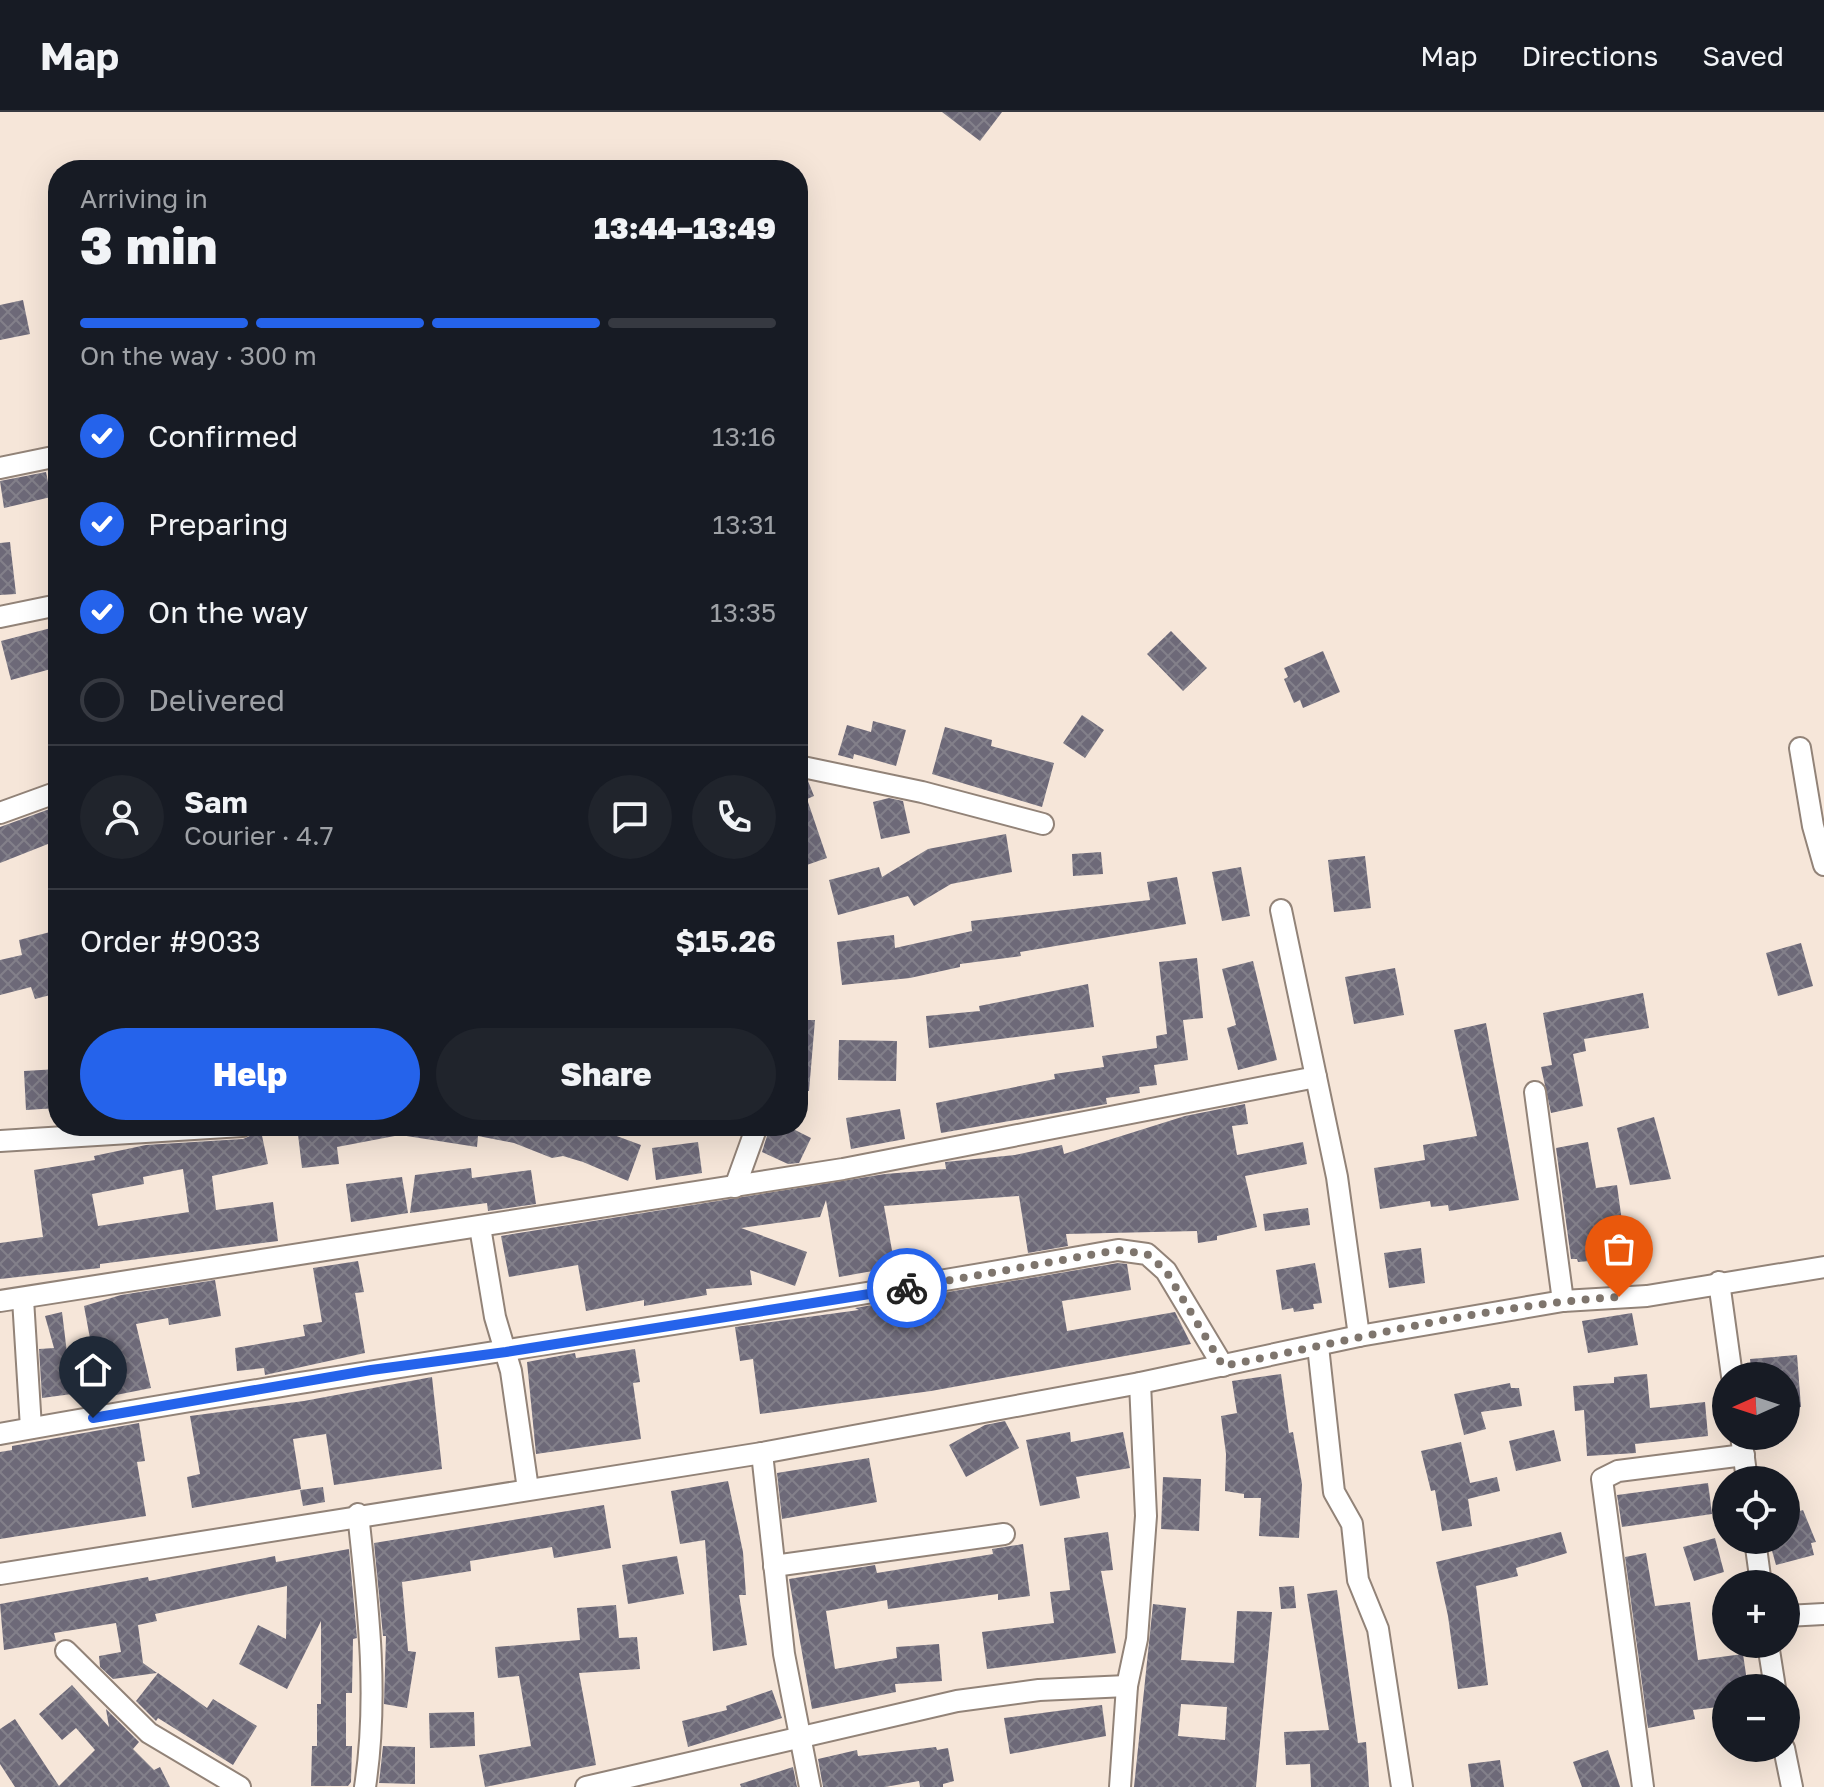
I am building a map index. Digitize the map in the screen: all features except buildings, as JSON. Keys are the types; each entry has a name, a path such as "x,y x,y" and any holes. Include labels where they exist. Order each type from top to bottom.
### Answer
{"street":[{"path":"0,468 48,458"},
{"path":"0,617 48,607"},
{"path":"1800,748 1813,826 1824,865"},
{"path":"808,768 922,792 1043,824"},
{"path":"0,813 48,796"},
{"path":"1281,910 1337,1177 1359,1336"},
{"path":"0,1301 735,1187 1316,1077"},
{"path":"1535,1092 1563,1301"},
{"path":"0,1141 81,1136"},
{"path":"735,1187 753,1136"},
{"path":"480,1227 495,1317 506,1352 528,1489"},
{"path":"0,1434 371,1370 506,1352 902,1289 1118,1250 1147,1254 1166,1271 1223,1366"},
{"path":"0,1574 358,1514 762,1453 1140,1383 1359,1336 1563,1301 1647,1296 1824,1267"},
{"path":"1719,1282 1730,1362"},
{"path":"23,1299 31,1428"},
{"path":"1318,1346 1334,1492 1352,1524 1358,1580 1378,1629 1402,1787"},
{"path":"1120,1787 1127,1686 1137,1639 1146,1516 1140,1383"},
{"path":"1643,1787 1602,1479 1618,1471 1722,1450"},
{"path":"762,1453 774,1566 799,1740 810,1787"},
{"path":"358,1514 372,1632 371,1722 365,1787"},
{"path":"774,1566 1004,1534"},
{"path":"1800,1615 1824,1614"},
{"path":"66,1651 102,1690 149,1733 240,1787"},
{"path":"586,1787 957,1701 1039,1690 1127,1686"},
{"path":"1787,1762 1792,1787"}],"way so far":[{"path":"907,1288 1118,1250 1147,1254 1166,1271 1223,1366 1359,1336 1563,1301 1619,1297"}],"route":[{"path":"93,1418 371,1370 506,1352 907,1288"}]}
